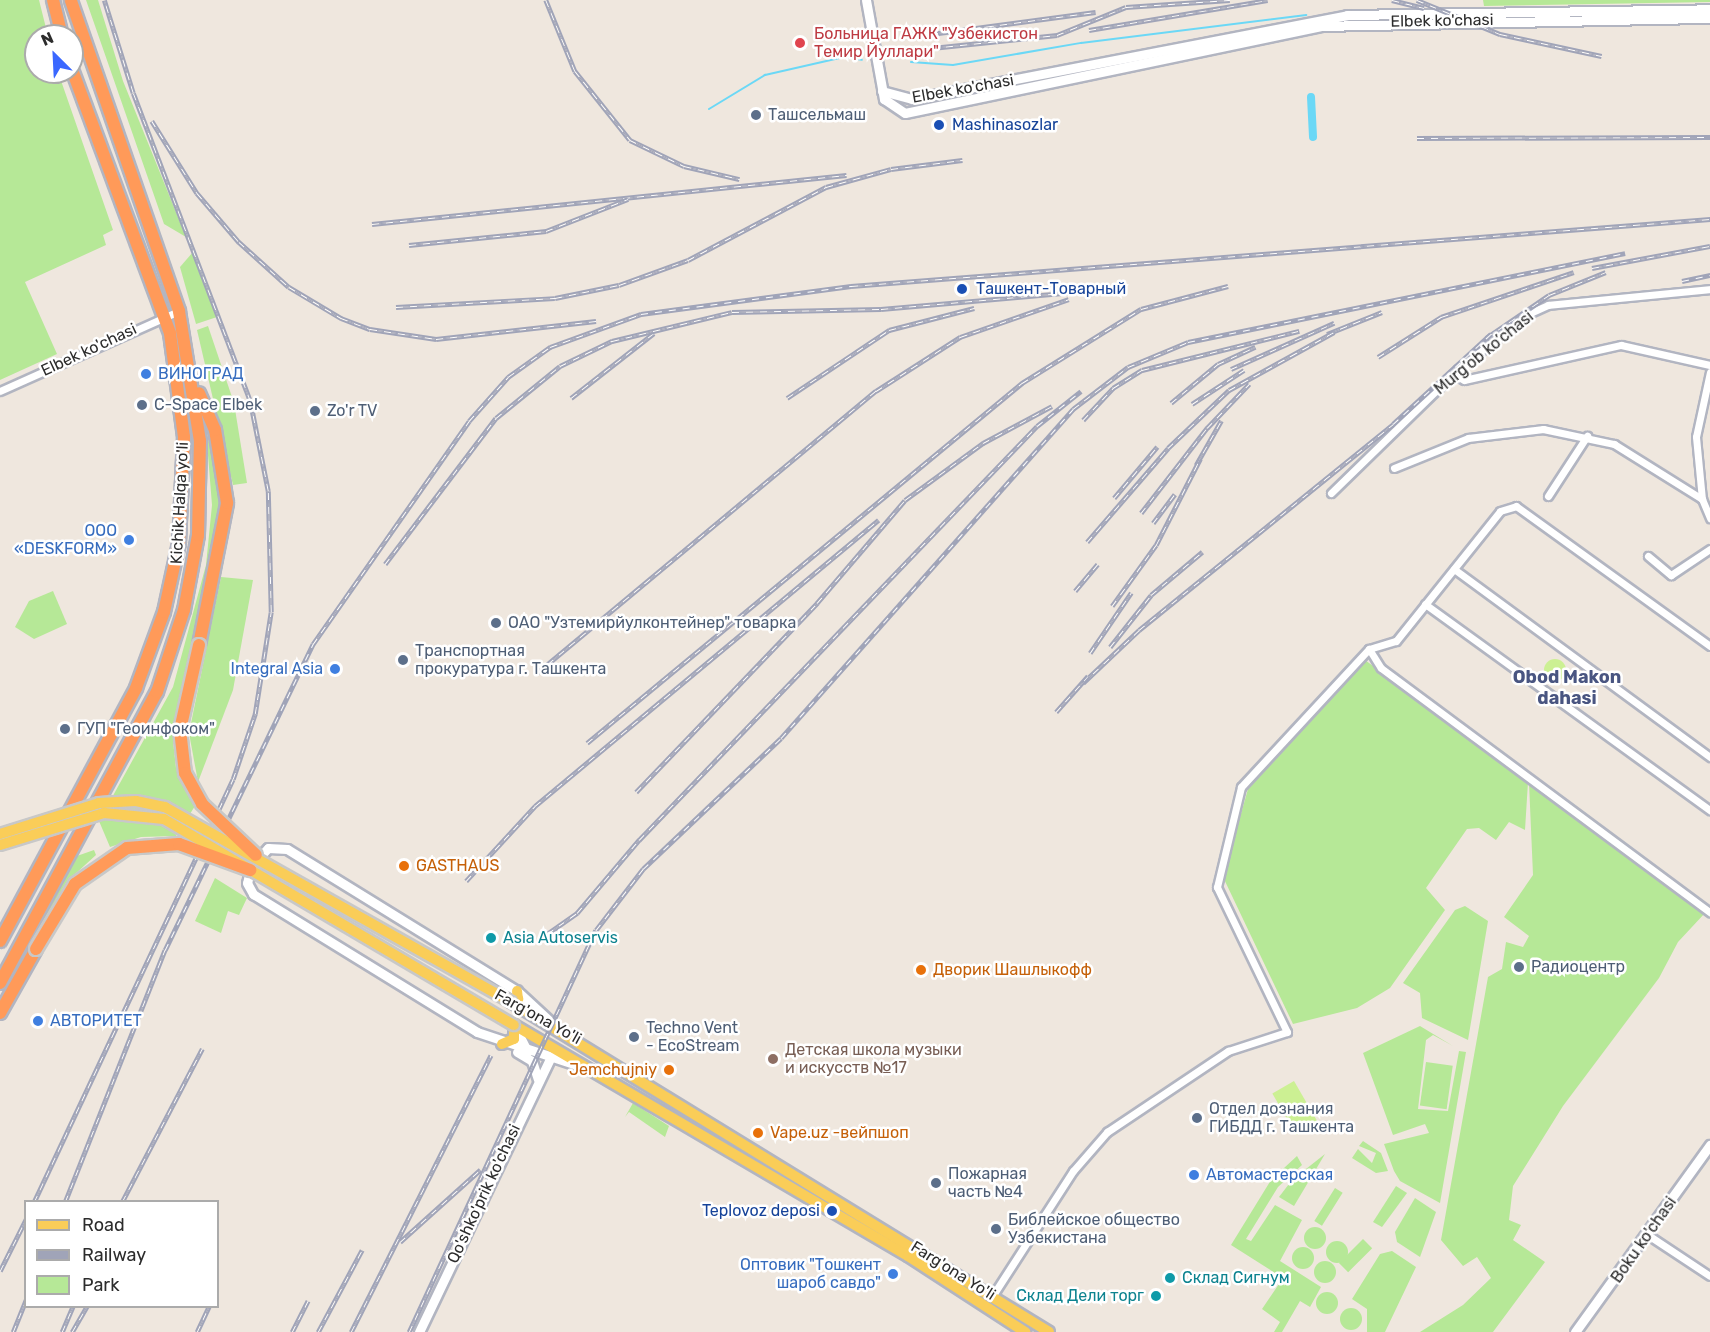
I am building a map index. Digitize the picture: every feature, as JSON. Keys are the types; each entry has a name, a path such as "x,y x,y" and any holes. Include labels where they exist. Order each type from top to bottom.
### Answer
{"highway":[{"path":"53,0 59,24"},
{"name":"Kichik Halqa yo'li","path":"0,983 147,713 176,639 194,566 200,499 191,375 179,311 71,0"},
{"name":"Kichik Halqa yo'li","path":"0,941 136,688 164,612 179,543 184,447 179,379 166,316 78,84"},
{"path":"191,375 215,430 227,503 180,730 185,773 202,804 256,855"},
{"path":"0,1014 75,884 127,848 179,844 250,870"}],"main road":[{"path":"866,0 882,91"},
{"name":"Elbek ko'chasi","path":"882,91 912,99 1347,15 1710,9"},
{"name":"Elbek ko'chasi","path":"882,91 891,109 914,113 1320,26 1710,18"},
{"name":"Farg'ona Yo'li","path":"0,834 91,804 136,801 180,812 557,1027 993,1295 1048,1332"},
{"name":"Farg'ona Yo'li","path":"0,845 90,815 136,812 172,822 514,1025 599,1071 1025,1332"},
{"path":"532,1061 253,894 247,883 251,866 268,848 287,849 517,991 557,1027"},
{"path":"511,1002 518,999 517,991"},
{"path":"502,1044 514,1039 514,1025"},
{"path":"514,1025 532,1061 538,1079"},
{"path":"502,1044 599,1071"},
{"name":"Qo'shko'prik ko'chasi","path":"419,1332 550,1058"},
{"name":"Boku ko'chasi","path":"1575,1332 1648,1235 1710,1145"}],"street":[{"name":"Murg’ob ko’chasi","path":"1330,493 1458,369 1530,313 1548,305 1710,289"},
{"name":"Elbek ko'chasi","path":"0,391 179,311"},
{"path":"1457,376 1464,381 1621,345 1710,365"},
{"path":"1710,372 1696,437 1702,499 1710,518"},
{"path":"1394,468 1493,432 1543,429 1587,436 1614,444 1702,499"},
{"path":"1548,496 1587,436"},
{"path":"993,1295 1073,1171 1107,1132 1228,1051 1287,1032 1219,893 1216,873 1241,786 1369,649 1396,641 1500,512 1516,506 1710,646"},
{"path":"1648,556 1671,575 1710,549"},
{"path":"1454,569 1710,757"},
{"path":"1425,604 1710,810"},
{"path":"1369,649 1381,668 1710,912"},
{"path":"1648,1235 1710,1276"}],"green space":[{"path":"0,0 39,0 45,24 24,24 24,84 62,84 113,230 103,235 106,245 25,282 57,354 0,380"},
{"path":"86,0 98,0 123,81 186,237 164,224"},
{"path":"1483,0 1710,0 1710,2 1484,6"},
{"path":"193,252 217,317 196,324 180,267"},
{"path":"208,326 234,403 247,483 233,485 197,330"},
{"path":"206,430 223,500 173,741 176,768 195,806 176,836 141,837 110,847 99,821 173,687 206,565 212,505"},
{"path":"221,577 253,580 233,690 198,782 189,733"},
{"path":"53,591 67,624 34,639 15,627 29,601"},
{"path":"1555,659 1563,662 1566,670 1563,678 1555,681 1547,678 1544,670 1547,662"},
{"path":"1365,660 1528,782 1525,830 1509,822 1496,840 1479,828 1467,829 1426,888 1445,910 1390,988 1357,1008 1293,1024 1223,877 1248,789"},
{"path":"1529,783 1705,913 1678,942 1659,978 1563,1106 1513,1186 1509,1220 1521,1225 1513,1240 1545,1262 1493,1332 1420,1332 1463,1305 1491,1278 1477,1257 1463,1266 1441,1240 1488,977 1502,969 1506,942 1523,947 1529,936 1504,917 1533,875"},
{"path":"94,850 96,855 73,876 50,910 0,1001 74,857"},
{"path":"215,878 247,898 239,915 228,911 221,933 195,921"},
{"path":"1465,906 1488,921 1468,1040 1422,1018 1420,993 1403,983 1455,910"},
{"path":"1420,1026 1453,1046 1433,1035 1426,1040 1418,1109 1448,1111 1459,1051 1466,1052 1440,1203 1400,1181 1394,1171 1384,1144 1429,1133 1425,1124 1393,1135 1363,1053"},
{"path":"1426,1062 1453,1066 1447,1109 1420,1106"},
{"path":"1294,1081 1318,1123 1296,1135 1272,1094"},
{"path":"633,1103 669,1126 665,1137 629,1112 625,1117"},
{"path":"1363,1141 1381,1153 1388,1171 1376,1173 1352,1158 1358,1149 1372,1163 1376,1153 1359,1146"},
{"path":"1325,1154 1294,1206 1279,1197 1292,1180"},
{"path":"1297,1156 1302,1165 1278,1187 1246,1239 1251,1241 1275,1205 1302,1220 1280,1261 1321,1287 1310,1307 1300,1301 1282,1332 1274,1332 1280,1322 1262,1309 1283,1278 1231,1245 1271,1180"},
{"path":"1396,1186 1407,1193 1382,1227 1373,1222"},
{"path":"1335,1188 1343,1193 1322,1226 1314,1221"},
{"path":"1415,1198 1436,1212 1420,1257 1397,1242 1395,1232"},
{"path":"1315,1227 1323,1230 1326,1238 1323,1246 1315,1249 1307,1246 1304,1238 1307,1230"},
{"path":"1363,1239 1372,1248 1348,1272 1339,1263"},
{"path":"1337,1241 1345,1244 1348,1252 1345,1260 1337,1263 1329,1260 1326,1252 1329,1244"},
{"path":"1303,1247 1311,1250 1314,1258 1311,1266 1303,1269 1295,1266 1292,1258 1295,1250"},
{"path":"1392,1251 1416,1267 1385,1332 1367,1332 1367,1309 1352,1299 1380,1254"},
{"path":"1325,1261 1333,1264 1336,1272 1333,1280 1325,1283 1317,1280 1314,1272 1317,1264"},
{"path":"1327,1292 1335,1295 1338,1303 1335,1311 1327,1314 1319,1311 1316,1303 1319,1295"},
{"path":"1351,1308 1359,1311 1362,1319 1359,1327 1351,1330 1343,1327 1340,1319 1343,1311"}],"waterway":[{"path":"911,62 953,65 1081,43 1306,15"},
{"path":"709,109 765,75 844,57 862,60"},
{"path":"1311,97 1313,137"}],"railway":[{"path":"35,1200 233,779 255,714 271,612 268,491 250,401 133,93 104,0"},
{"path":"546,0 575,71 630,140 684,166 739,179"},
{"path":"932,48 1057,35 1126,7 1230,0"},
{"path":"1089,30 1268,0"},
{"path":"1392,0 1424,8"},
{"path":"1417,0 1500,34 1602,56"},
{"path":"931,34 1096,12"},
{"path":"152,121 197,193 239,242 289,287 341,318 370,329 436,339 596,321"},
{"path":"1417,138 1710,137"},
{"path":"396,307 555,298 619,285 688,260 826,187 891,169 962,160"},
{"path":"372,224 846,175"},
{"path":"409,245 546,231 628,199"},
{"path":"66,1200 165,950 313,644 469,421 508,377 550,347 641,314 851,286 1710,219"},
{"path":"1592,268 1710,246"},
{"path":"409,1332 596,930 643,869 781,738 1073,409 1128,367 1188,342 1625,253"},
{"path":"1378,357 1441,317 1574,272"},
{"path":"1486,338 1549,295 1606,272"},
{"path":"1682,281 1710,275"},
{"path":"587,743 1022,383 1141,309 1228,286"},
{"path":"385,564 496,418 560,366 612,341 732,312 881,309 1111,289"},
{"path":"537,673 876,391 960,337 1069,299"},
{"path":"787,398 889,330 974,308"},
{"path":"1327,334 1382,312"},
{"path":"1231,369 1334,323"},
{"path":"1083,420 1113,388 1142,370 1299,331"},
{"path":"1087,542 1168,448 1229,390 1334,332"},
{"path":"571,398 654,333"},
{"path":"1083,683 1139,630 1393,424 1491,334"},
{"path":"1171,403 1218,364 1255,347"},
{"path":"1192,404 1244,370"},
{"path":"1141,513 1207,428 1249,384"},
{"path":"547,934 577,913 639,840 1037,426 1081,391"},
{"path":"636,792 817,603 905,500 983,443 1052,406"},
{"path":"1196,465 1221,421"},
{"path":"1114,498 1157,447"},
{"path":"1112,606 1156,545 1200,459"},
{"path":"1153,523 1175,494"},
{"path":"466,881 535,806 878,520"},
{"path":"1110,647 1151,595 1202,552"},
{"path":"1075,591 1098,564"},
{"path":"1090,653 1131,593"},
{"path":"1056,712 1088,676"},
{"path":"123,1200 202,1049"},
{"path":"351,1332 491,1055"},
{"path":"400,1242 480,1170"},
{"path":"0,1271 24,1223"},
{"path":"318,1332 362,1250"},
{"path":"292,1332 308,1301"},
{"path":"13,1332 24,1305"},
{"path":"62,1332 72,1308"},
{"path":"72,1332 86,1308"},
{"path":"197,1332 208,1308"}],"place":[{"name":"Больница ГАЖК \"Узбекистон Темир Йуллари\"","path":"800,43"},
{"name":"Ташсельмаш","path":"756,115"},
{"name":"Mashinasozlar","path":"939,125"},
{"name":"Ташкент-Товарный","path":"962,289"},
{"name":"ВИНОГРАД","path":"146,374"},
{"name":"C-Space Elbek","path":"142,405"},
{"name":"Zo'r TV","path":"315,411"},
{"name":"ООО «DESKFORM»","path":"129,540"},
{"name":"ОАО \"Узтемирйулконтейнер\" товарка","path":"496,623"},
{"name":"Транспортная прокуратура г. Ташкента","path":"403,660"},
{"name":"Integral Asia","path":"335,669"},
{"name":"ГУП \"Геоинфоком\"","path":"65,729"},
{"name":"GASTHAUS","path":"404,866"},
{"name":"Asia Autoservis","path":"491,938"},
{"name":"Радиоцентр","path":"1519,967"},
{"name":"Дворик Шашлыкофф","path":"921,970"},
{"name":"АВТОРИТЕТ","path":"38,1021"},
{"name":"Techno Vent - EcoStream","path":"634,1037"},
{"name":"Детская школа музыки и искусств №17","path":"773,1059"},
{"name":"Jemchujniy","path":"669,1070"},
{"name":"Отдел дознания ГИБДД г. Ташкента","path":"1197,1118"},
{"name":"Vape.uz -вейпшоп","path":"758,1133"},
{"name":"Автомастерская","path":"1194,1175"},
{"name":"Пожарная часть №4","path":"936,1183"},
{"name":"Teplovoz deposi","path":"832,1211"},
{"name":"Библейское общество Узбекистана","path":"996,1229"},
{"name":"Оптовик \"Тошкент шароб савдо\"","path":"893,1274"},
{"name":"Склад Сигнум","path":"1170,1278"},
{"name":"Склад Дели торг","path":"1156,1296"}],"district":[{"name":"Obod Makon dahasi","path":"1567,688"}]}
